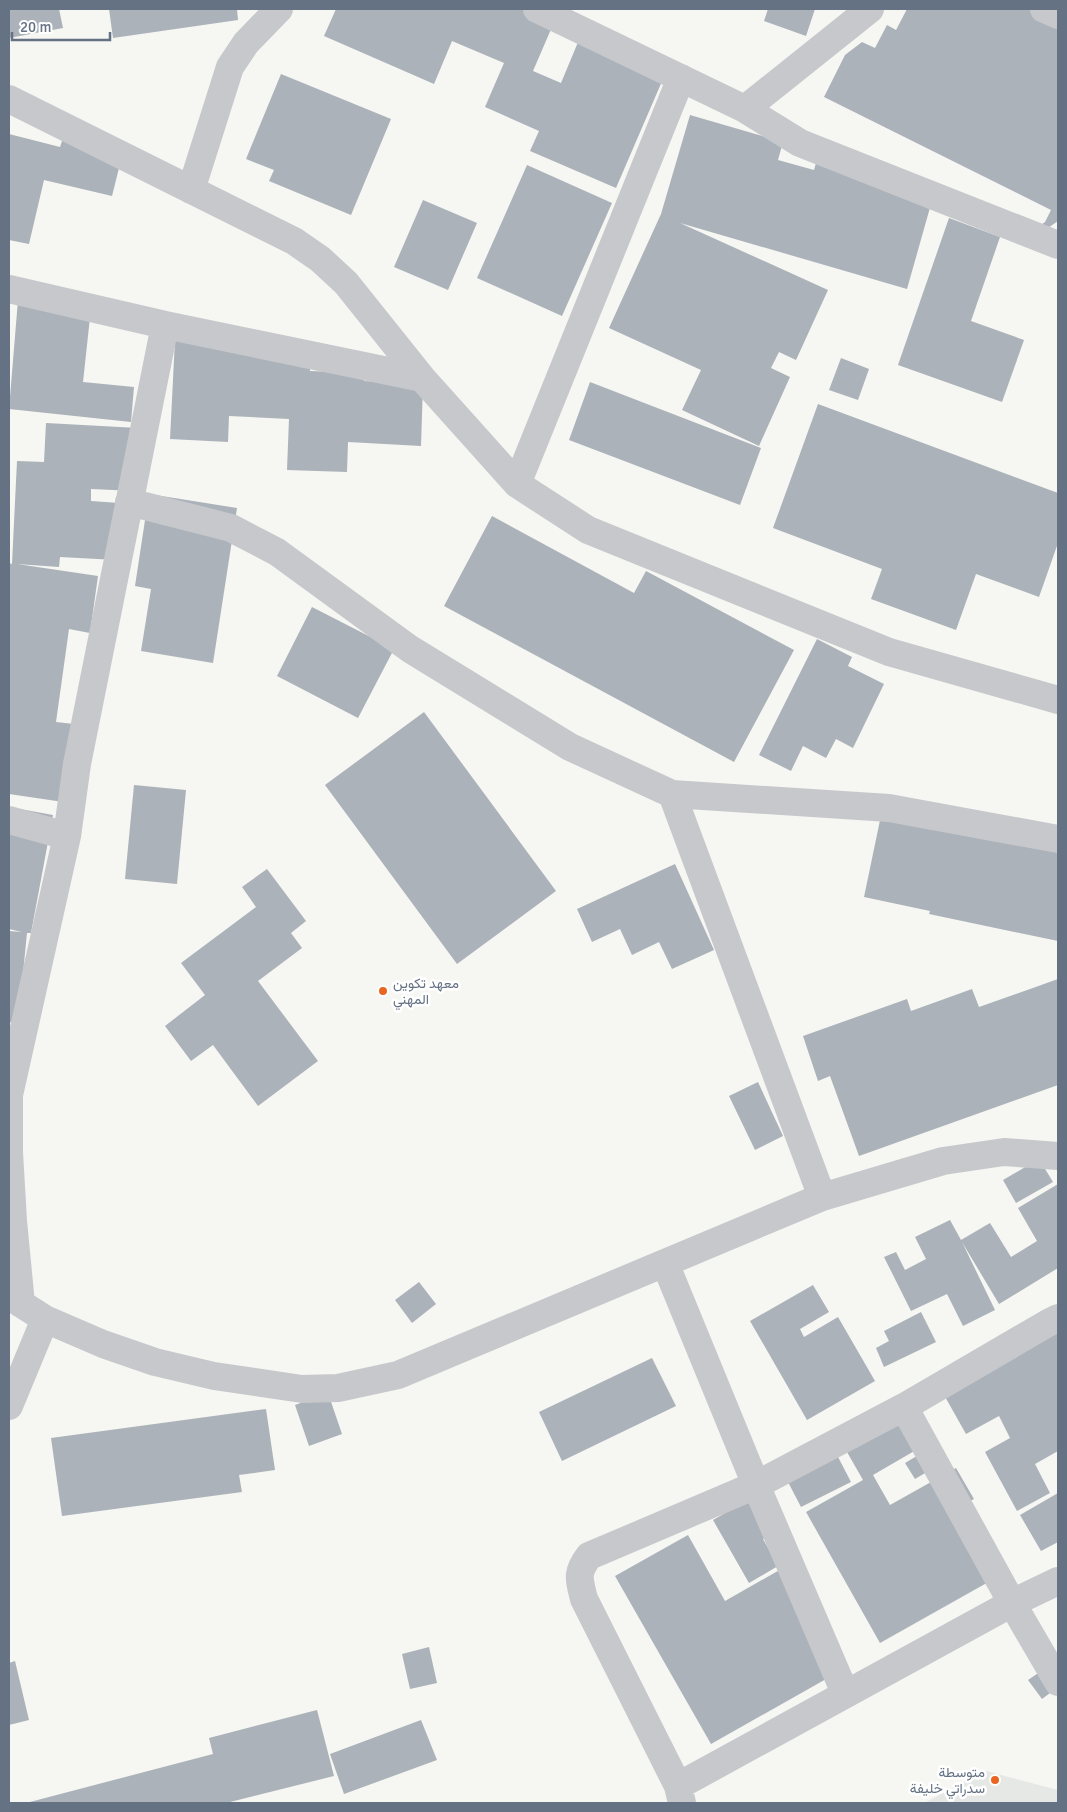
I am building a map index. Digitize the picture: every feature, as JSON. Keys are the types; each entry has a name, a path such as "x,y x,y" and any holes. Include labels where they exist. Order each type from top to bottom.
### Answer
{"street":[{"path":"191,190 230,67 246,43 279,9"},
{"path":"537,9 745,109 800,143 1058,245"},
{"path":"745,109 870,9"},
{"path":"1044,9 1058,15"},
{"path":"516,484 681,78"},
{"path":"9,99 294,241 320,259 346,283 422,378 516,484 588,530 880,648 1058,700"},
{"path":"9,289 166,325 422,378"},
{"path":"166,325 77,764 67,836 9,1096 15,1300 45,1320 103,1344 156,1362 214,1376 302,1389 338,1388 398,1375 822,1197 943,1161 1004,1152 1058,1156"},
{"path":"129,502 231,528 276,552 410,649 570,747 672,794 890,808 1058,839"},
{"path":"672,794 822,1197"},
{"path":"9,820 67,836"},
{"path":"665,1264 756,1485 845,1693"},
{"path":"1058,1318 904,1407 756,1485 589,1556 580,1568 580,1582 584,1600 680,1794 845,1693 1012,1603 1058,1581"},
{"path":"9,1406 45,1320"},
{"path":"904,1407 1012,1603 1058,1682"}],"shaded area":[{"name":"متوسطة سدراتي خليفة","path":"986,1771 1058,1790 1058,1803 924,1803"}],"building":[{"path":"9,9 59,9 63,28 9,38"},
{"path":"109,9 237,9 238,20 113,38"},
{"path":"336,9 529,9 555,20 533,71 561,83 581,35 666,72 616,188 530,151 539,131 485,107 504,63 452,41 434,84 324,36"},
{"path":"768,9 815,9 806,36 764,21"},
{"path":"907,9 1058,9 1058,221 1048,228 1031,232 1045,222 1051,210 824,97 845,55 862,42 875,48 887,25 896,30"},
{"path":"281,74 391,119 351,215 269,181 274,170 246,159"},
{"path":"690,115 783,142 778,160 814,170 816,163 933,197 907,289 680,223 828,290 796,360 779,352 771,368 790,377 759,446 682,410 701,370 609,328 661,214"},
{"path":"9,134 60,147 63,138 123,152 112,196 44,180 29,244 9,240"},
{"path":"527,165 612,203 562,316 477,278"},
{"path":"423,200 477,223 448,290 394,267"},
{"path":"949,218 1000,237 971,321 1024,340 1002,402 898,365"},
{"path":"18,300 91,308 83,382 134,387 131,422 9,409"},
{"path":"175,340 311,346 310,371 365,373 364,381 423,384 421,446 348,442 347,472 287,470 289,419 229,416 228,442 170,439"},
{"path":"841,358 869,369 858,400 829,390"},
{"path":"590,382 761,448 740,505 569,440"},
{"path":"818,404 1058,493 1058,543 1039,597 976,574 956,630 871,599 882,569 773,528"},
{"path":"46,423 138,428 135,491 91,489 91,501 119,503 116,560 60,557 59,567 17,564 98,576 90,633 69,629 56,722 74,724 70,803 9,794 9,563 12,564 17,461 44,462"},
{"path":"149,494 237,508 213,663 141,651 151,589 135,586"},
{"path":"492,516 634,593 646,571 794,650 734,762 444,606"},
{"path":"312,607 394,649 358,718 277,676"},
{"path":"817,639 852,657 848,666 884,684 853,748 836,739 826,758 803,746 791,771 759,755"},
{"path":"424,712 556,891 457,964 325,785"},
{"path":"134,785 186,790 177,884 125,879"},
{"path":"884,801 1058,838 1058,941 929,914 930,911 864,897"},
{"path":"9,807 53,815 31,933 27,933 18,1023 9,1022 9,931 22,932 9,929"},
{"path":"675,864 714,950 672,969 659,942 632,955 620,929 592,942 577,909"},
{"path":"267,869 306,921 291,933 302,948 258,981 318,1061 258,1106 213,1045 191,1061 165,1026 205,995 181,963 256,907 242,887"},
{"path":"1058,979 1058,1085 859,1156 830,1076 818,1081 803,1036 907,999 911,1011 972,989 979,1007"},
{"path":"758,1082 783,1136 755,1150 729,1096"},
{"path":"1039,1159 1053,1182 1016,1203 1003,1180"},
{"path":"1058,1184 1058,1268 999,1304 962,1242 995,1310 963,1326 947,1294 911,1311 884,1257 896,1252 905,1270 926,1259 915,1237 950,1220 961,1240 990,1223 1011,1257 1037,1241 1018,1208"},
{"path":"419,1282 436,1304 412,1323 395,1300"},
{"path":"813,1285 829,1312 800,1329 804,1337 838,1317 875,1381 807,1420 750,1321"},
{"path":"921,1312 936,1342 884,1367 876,1348 889,1341 884,1331"},
{"path":"1058,1322 1058,1451 1035,1464 1050,1493 1017,1511 985,1452 1010,1438 999,1416 966,1434 939,1386"},
{"path":"652,1358 676,1406 562,1461 539,1412"},
{"path":"328,1393 342,1434 309,1446 295,1405"},
{"path":"915,1404 935,1439 873,1475 890,1505 956,1468 974,1499 963,1505 1008,1571 880,1643 806,1512 863,1480 843,1445"},
{"path":"266,1409 275,1470 239,1475 242,1492 62,1516 51,1438"},
{"path":"927,1450 937,1466 915,1479 905,1463"},
{"path":"837,1455 851,1482 801,1507 787,1480"},
{"path":"1058,1493 1058,1542 1041,1551 1020,1515"},
{"path":"748,1500 768,1536 763,1539 778,1566 749,1583 713,1520"},
{"path":"688,1535 725,1601 783,1568 842,1670 711,1744 615,1576"},
{"path":"429,1647 437,1683 410,1689 402,1654"},
{"path":"15,1661 29,1720 9,1725 9,1663"},
{"path":"1053,1663 1058,1687 1042,1699 1028,1680"},
{"path":"317,1710 334,1776 226,1803 26,1803 213,1754 209,1738"},
{"path":"421,1720 437,1760 344,1794 330,1754"}],"place":[{"name":"معهد تكوين المهني","path":"383,991"},
{"name":"متوسطة سدراتي خليفة","path":"995,1780"}]}
